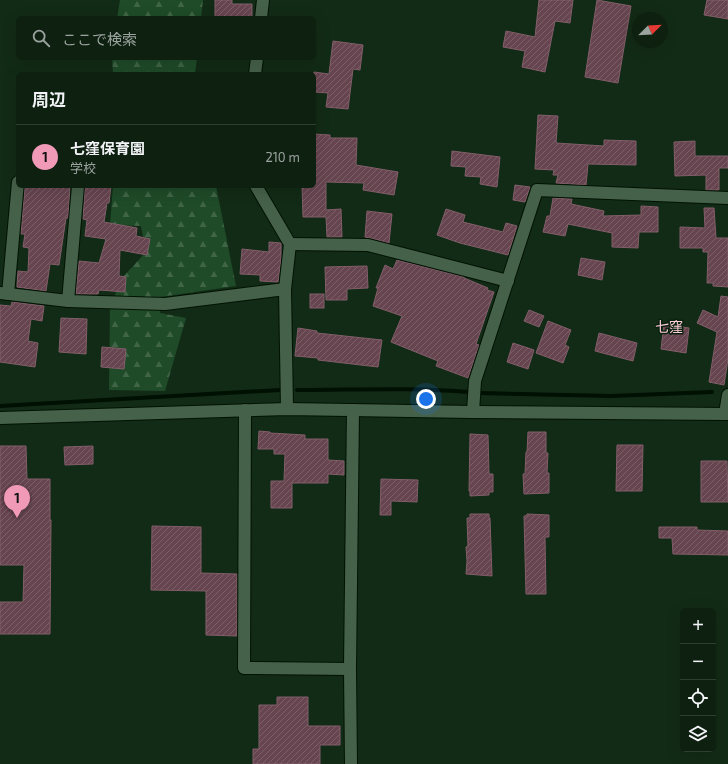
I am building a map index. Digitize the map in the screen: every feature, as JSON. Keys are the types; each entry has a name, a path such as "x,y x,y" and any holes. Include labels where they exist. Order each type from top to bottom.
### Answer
{"street":[{"path":"262,16 263,0"},
{"path":"256,72 257,60"},
{"path":"17,188 4,294 68,301 165,304 285,289"},
{"path":"68,301 78,188"},
{"path":"257,188 290,244 285,289 288,409"},
{"path":"473,412 475,381 537,190 728,198"},
{"path":"290,244 368,245 508,281"},
{"path":"0,418 288,409 727,414 728,394"},
{"path":"245,410 244,668 350,669"},
{"path":"351,764 350,669 353,410"}],"green space":[{"path":"120,0 203,0 201,16 117,16"},
{"path":"112,60 197,60 195,72 113,72"},
{"path":"113,188 216,188 236,286 160,297 160,313 186,318 165,391 109,390 110,307 122,278 146,252 141,226 110,225"}],"building":[{"path":"215,0 232,0 232,4 252,4 252,16 215,16"},
{"path":"539,0 573,0 570,23 555,21 545,72 522,67 525,51 503,47 506,31 535,37"},
{"path":"597,0 631,6 618,83 585,77"},
{"path":"707,0 728,0 728,19 704,15"},
{"path":"333,41 363,45 360,70 353,69 348,109 326,107 328,93 316,92 316,72 329,74"},
{"path":"538,115 558,116 556,143 604,146 604,140 636,141 636,165 588,164 586,185 556,183 558,175 553,175 554,170 535,169"},
{"path":"316,134 330,135 330,138 357,138 356,165 398,172 394,195 363,190 364,183 326,182 326,210 341,209 342,237 327,237 326,217 303,217 302,188 316,188"},
{"path":"695,141 695,156 728,156 728,168 719,168 719,190 706,190 706,175 675,176 674,142"},
{"path":"452,151 500,157 497,187 480,184 481,177 465,176 466,167 451,166"},
{"path":"515,185 530,187 525,202 513,200"},
{"path":"25,188 70,188 68,218 66,218 59,265 50,264 46,291 17,287 18,271 28,272 29,248 23,247 25,234 21,234"},
{"path":"85,188 111,188 104,222 137,228 136,236 150,239 147,255 120,250 119,276 126,277 125,292 99,290 98,294 76,294 79,261 99,263 106,239 85,236 87,220 83,219"},
{"path":"553,198 572,199 571,204 604,211 603,216 641,215 641,206 658,207 658,232 639,232 638,248 612,247 612,233 568,224 565,236 543,232 547,216 550,216"},
{"path":"704,208 714,208 716,238 728,238 728,287 713,286 713,283 707,283 708,252 703,252 703,248 680,248 680,227 705,228"},
{"path":"446,209 465,215 463,222 503,232 506,223 517,226 508,255 460,243 437,235"},
{"path":"367,211 392,214 389,243 365,237"},
{"path":"269,242 281,243 281,259 278,282 260,281 260,275 240,274 242,249 269,252"},
{"path":"581,258 605,262 602,280 578,275"},
{"path":"397,260 464,277 488,288 487,290 494,292 476,344 479,345 468,378 436,366 438,361 391,342 402,316 373,306 378,288 376,288 385,265 393,269"},
{"path":"367,266 368,288 347,289 347,300 326,300 325,267"},
{"path":"310,294 324,294 324,308 310,308"},
{"path":"721,296 728,297 728,359 724,385 709,382 717,332 697,323 703,310 718,317"},
{"path":"12,302 44,306 42,321 31,319 28,341 38,343 35,367 0,362 0,305 11,306"},
{"path":"529,310 544,316 539,327 524,321"},
{"path":"61,318 87,319 86,354 59,352"},
{"path":"548,321 571,330 565,345 569,347 563,363 536,353"},
{"path":"664,324 689,328 686,353 661,349"},
{"path":"298,328 317,331 317,333 382,340 378,367 295,356"},
{"path":"599,333 637,343 633,361 595,351"},
{"path":"513,343 534,350 528,369 507,362"},
{"path":"102,347 126,349 124,369 101,367"},
{"path":"259,431 305,435 305,439 328,439 328,460 344,461 344,475 328,474 328,483 292,483 292,508 271,508 271,481 284,481 285,454 274,454 274,449 258,449"},
{"path":"528,432 546,432 549,493 524,494 523,474 525,474"},
{"path":"470,434 488,435 489,474 493,474 493,492 489,492 489,495 470,496"},
{"path":"617,445 643,445 642,491 616,491"},
{"path":"0,446 26,446 27,479 50,479 50,634 0,634 0,602 23,602 24,565 0,565"},
{"path":"93,446 93,464 65,465 64,447"},
{"path":"701,461 727,461 728,502 701,502"},
{"path":"381,479 418,480 417,502 391,501 391,515 380,515"},
{"path":"470,514 489,514 492,576 466,574 466,547 468,546 467,518 470,518"},
{"path":"527,514 549,515 549,537 545,537 546,594 526,594 524,516"},
{"path":"152,526 201,527 201,573 237,574 237,636 206,635 206,591 151,590"},
{"path":"659,527 697,527 697,530 728,531 728,555 673,554 672,538 659,538"},
{"path":"277,697 308,697 308,726 340,726 340,745 320,745 320,764 253,764 253,749 259,749 259,705 277,705"}],"waterway":[{"path":"297,390 405,389 469,392"},
{"path":"0,406 280,390"},
{"path":"479,393 611,396 712,392"}],"place":[{"name":"七窪保育園","path":"17,518"}],"district":[{"name":"七窪","path":"669,327"}]}
